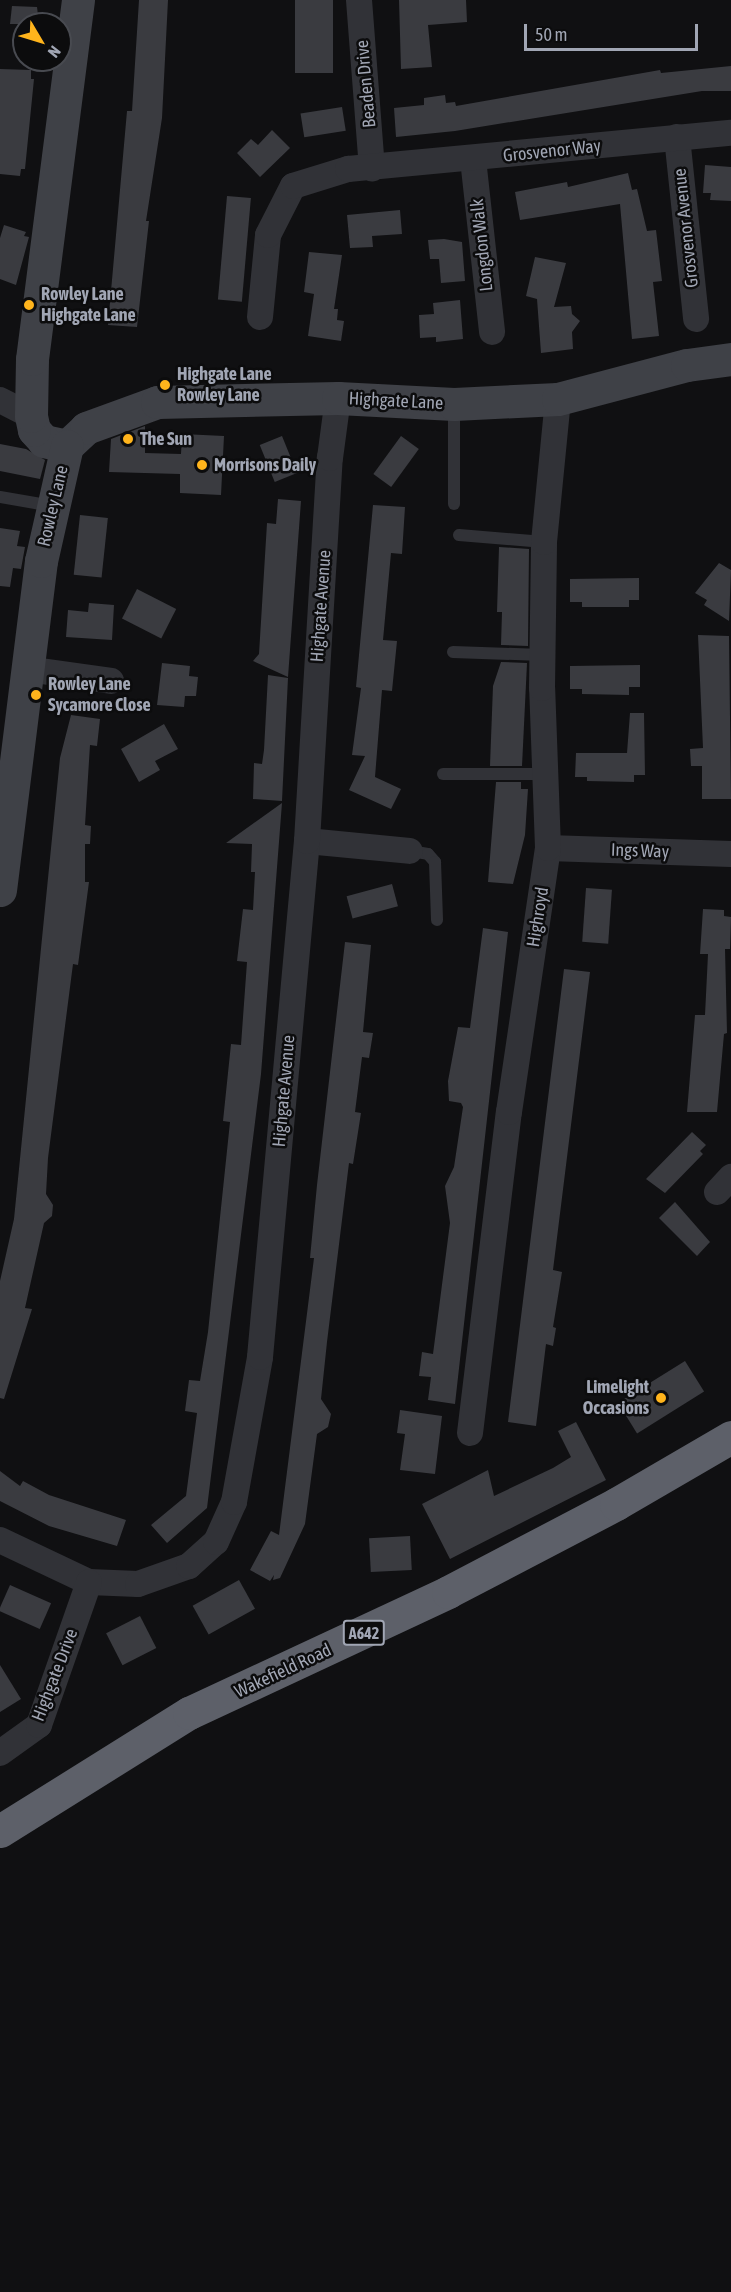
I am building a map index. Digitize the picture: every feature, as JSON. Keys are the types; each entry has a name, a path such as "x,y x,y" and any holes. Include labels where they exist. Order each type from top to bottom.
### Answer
{"highway":[{"name":"Wakefield Road","path":"0,1831 189,1713 448,1592 616,1504 731,1437"}],"main road":[{"name":"Rowley Lane","path":"0,891 41,561 67,446 44,441 34,430 31,416 32,359 78,0"},
{"name":"Highgate Lane","path":"67,446 86,428 157,402 338,398 454,404 558,399 687,365 731,359"}],"street":[{"name":"Beaden Drive","path":"359,0 372,168"},
{"name":"Grosvenor Way","path":"260,317 268,235 293,186 348,169 731,133"},
{"name":"Grosvenor Avenue","path":"676,137 696,318"},
{"name":"Longdon Walk","path":"472,159 492,332"},
{"name":"Highgate Avenue","path":"0,1540 89,1582 138,1584 189,1566 216,1542 234,1502 260,1357 307,841 330,458 338,398"},
{"name":"Highroyd","path":"470,1433 509,1112 548,848 542,655 544,542 558,399"},
{"path":"0,400 31,416"},
{"path":"27,669 111,681"},
{"path":"307,841 410,851"},
{"name":"Ings Way","path":"548,848 731,854"},
{"name":"Highgate Drive","path":"0,1753 39,1725 89,1582"}],"lane":[{"path":"454,404 454,504"},
{"path":"0,497 53,506"},
{"path":"459,535 544,542"},
{"path":"453,652 542,655"},
{"path":"443,774 547,774"},
{"path":"410,851 428,854 435,862 437,920"}],"building":[{"path":"139,0 168,0 162,118 146,221 149,221 137,327 108,325 127,111 132,111"},
{"path":"295,0 333,0 333,73 295,73"},
{"path":"399,0 466,0 467,22 428,25 432,67 401,69"},
{"path":"12,6 37,7 38,12 12,12 12,24 10,24"},
{"path":"731,66 731,91 702,91 455,131 396,137 394,108 424,105 424,98 445,95 446,103 455,102 456,106 660,70 661,73"},
{"path":"0,69 12,69 12,72 31,72 31,79 34,79 25,169 21,169 20,176 0,174"},
{"path":"342,107 346,131 304,137 301,114"},
{"path":"272,130 290,148 260,177 237,153 251,139 258,145"},
{"path":"705,165 731,167 731,201 710,200 711,193 703,193"},
{"path":"628,173 632,190 637,189 647,231 656,230 662,281 653,282 659,336 632,339 620,204 520,220 515,192 567,182 568,187"},
{"path":"227,196 251,198 242,302 218,300"},
{"path":"400,210 402,234 372,236 373,247 350,248 347,215"},
{"path":"4,225 26,232 24,236 29,237 16,285 0,279 0,238"},
{"path":"444,239 462,242 465,281 441,283 439,259 430,259 428,240"},
{"path":"309,252 342,255 334,309 338,309 337,320 344,321 341,341 308,336 314,294 304,292"},
{"path":"535,257 566,263 554,307 571,306 572,314 580,321 572,332 573,349 541,353 537,299 526,296"},
{"path":"460,300 463,339 436,342 436,337 420,338 419,315 434,314 433,303"},
{"path":"145,426 145,453 181,454 182,434 224,436 221,495 180,493 180,474 109,472 111,439"},
{"path":"282,436 297,473 275,482 260,445"},
{"path":"401,436 419,449 391,487 373,474"},
{"path":"0,444 26,449 45,460 40,479 0,471"},
{"path":"278,499 301,501 288,677 253,661 259,654 267,523 276,524"},
{"path":"373,505 405,507 402,554 391,553 383,640 397,641 392,691 382,690 375,777 401,789 391,809 349,790 365,756 352,755 361,688 356,687"},
{"path":"80,515 108,518 102,578 74,575"},
{"path":"0,528 20,531 17,546 25,547 21,569 13,568 10,587 0,586"},
{"path":"499,547 529,549 528,646 501,645 502,612 497,612"},
{"path":"719,563 731,570 729,621 704,605 707,600 695,593"},
{"path":"639,578 639,600 629,600 629,607 582,607 582,602 570,602 570,579"},
{"path":"137,589 176,609 161,638 122,618"},
{"path":"89,603 114,605 112,640 66,637 68,610 88,612"},
{"path":"698,635 729,636 731,799 702,799 702,766 691,766 690,749 703,748"},
{"path":"501,662 527,663 522,766 490,766 493,686"},
{"path":"162,663 190,666 189,676 198,677 196,696 185,696 184,707 157,705"},
{"path":"640,665 640,687 629,687 629,695 582,694 582,689 570,689 570,666"},
{"path":"268,675 288,678 282,801 253,799 254,763 262,764 264,750"},
{"path":"630,713 644,713 645,775 634,775 634,782 587,781 587,777 575,777 576,753 627,753"},
{"path":"71,715 100,719 97,746 90,745 85,825 91,826 90,844 85,844 85,882 89,882 78,965 73,964 48,1158 46,1194 53,1205 52,1216 44,1223 25,1308 32,1309 4,1399 0,1398 0,1281 14,1219 60,758"},
{"path":"164,724 178,749 155,761 160,770 139,782 121,749"},
{"path":"496,782 521,782 521,789 528,789 525,835 513,884 488,882"},
{"path":"282,803 261,1074 207,1508 167,1543 151,1525 186,1496 197,1413 185,1411 189,1380 200,1381 208,1332 230,1122 223,1121 231,1044 241,1045 247,962 237,961 243,909 253,910 255,872 251,872 252,844 226,843"},
{"path":"392,884 398,906 353,918 347,896"},
{"path":"586,888 612,890 608,944 582,942"},
{"path":"703,909 724,910 724,916 731,917 730,949 725,949 727,1033 724,1034 717,1112 687,1112 695,1015 705,1015 708,954 700,954"},
{"path":"483,928 508,932 455,1404 428,1400 431,1377 419,1376 422,1352 433,1354 450,1223 445,1186 454,1167 463,1107 461,1103 449,1101 448,1081 458,1027 470,1028"},
{"path":"345,942 371,945 363,1032 373,1033 369,1058 362,1057 355,1112 361,1113 353,1164 349,1163 327,1342 321,1399 331,1414 328,1427 317,1434 305,1524 280,1578 273,1580 274,1575 270,1581 250,1570 271,1531 279,1535 314,1258 310,1258 317,1185"},
{"path":"564,969 590,972 553,1270 562,1272 553,1327 556,1328 553,1346 546,1344 536,1426 508,1422"},
{"path":"692,1132 706,1145 700,1151 703,1154 665,1193 646,1179"},
{"path":"675,1202 710,1242 697,1256 659,1218"},
{"name":"Limelight Occasions","path":"685,1361 704,1392 637,1433 618,1403"},
{"path":"400,1410 442,1416 435,1474 400,1470 405,1434 397,1433"},
{"path":"576,1422 606,1480 450,1559 422,1504 488,1470 494,1496 553,1468 571,1457 558,1431"},
{"path":"0,1471 20,1486 23,1481 49,1495 126,1520 117,1546 49,1526 0,1501"},
{"path":"410,1536 412,1570 371,1572 369,1538"},
{"path":"239,1580 255,1609 209,1635 193,1606"},
{"path":"10,1585 51,1603 40,1629 0,1611"},
{"path":"140,1616 156,1648 122,1665 106,1633"},
{"path":"0,1665 21,1699 0,1712"}],"place":[{"name":"Rowley Lane Highgate Lane","path":"29,305"},
{"name":"Highgate Lane Rowley Lane","path":"165,385"},
{"name":"The Sun","path":"128,439"},
{"name":"Morrisons Daily","path":"202,465"},
{"name":"Rowley Lane Sycamore Close","path":"36,695"},
{"name":"Limelight Occasions","path":"661,1398"}]}
